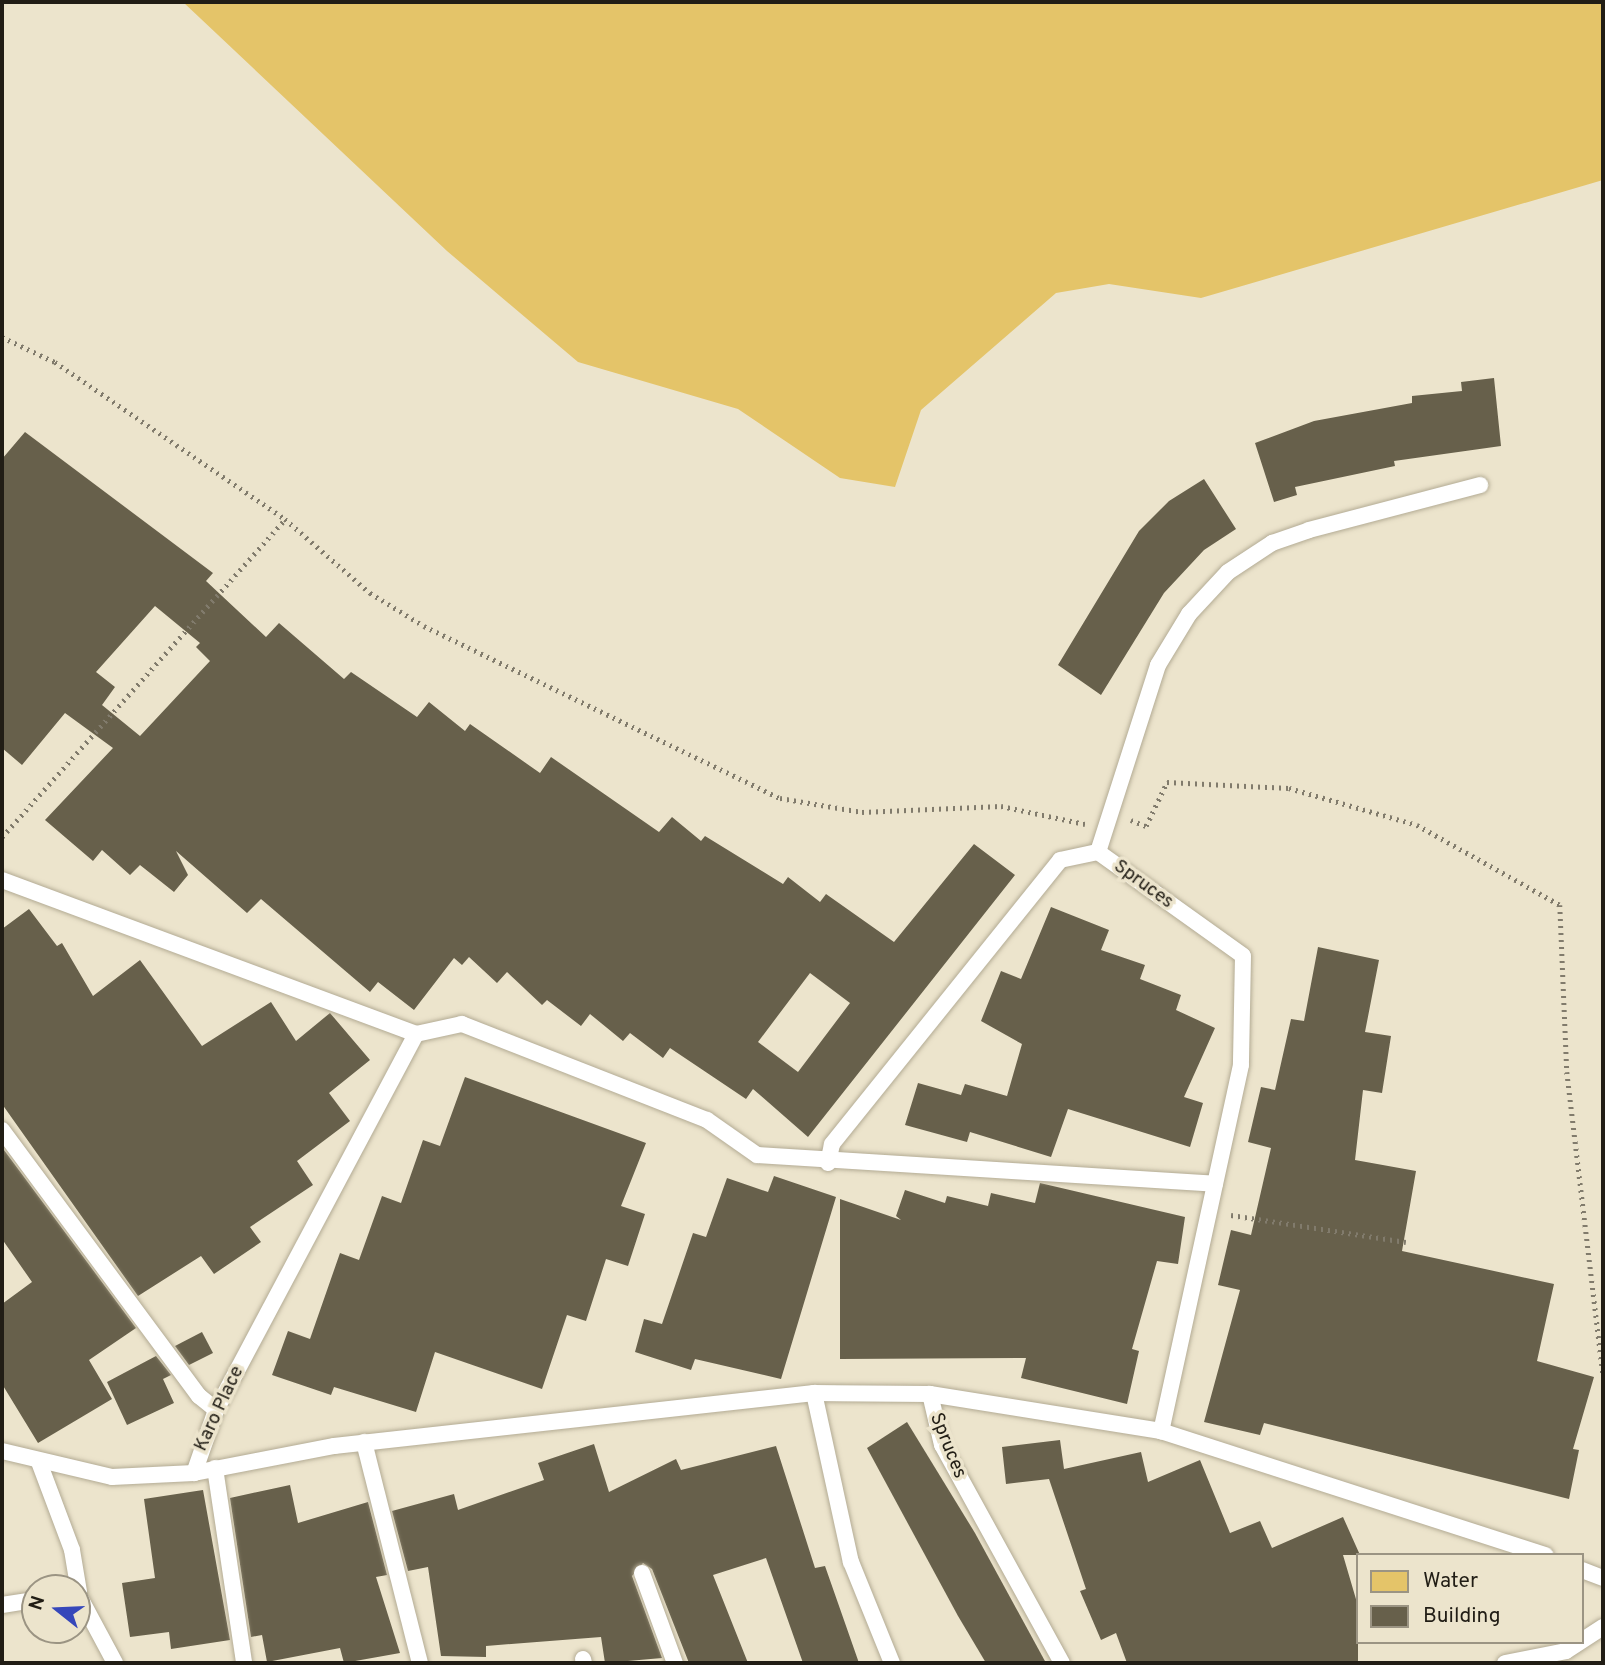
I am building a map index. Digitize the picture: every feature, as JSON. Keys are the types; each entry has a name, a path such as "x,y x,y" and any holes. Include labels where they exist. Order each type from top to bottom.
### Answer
{"lane":[{"path":"1098,852 1113,813 1158,665 1189,614 1228,572 1272,543 1309,530 1480,485"},
{"name":"Spruces","path":"828,1163 832,1144 1049,870 1079,851 1098,852 1243,956 1241,1065 1161,1431"},
{"path":"2,880 416,1034 462,1024 707,1120 757,1155 828,1163 1215,1184"},
{"name":"Karo Place","path":"194,1473 216,1410 410,1056 416,1034"},
{"path":"2,1130 199,1396 216,1410"},
{"path":"814,1393 851,1562 892,1663"},
{"name":"Karo Place","path":"194,1473 363,1442 814,1393 930,1394"},
{"name":"Spruces","path":"1062,1663 942,1444 930,1394 1161,1431 1539,1553"},
{"path":"363,1442 419,1663"},
{"path":"2,1451 39,1462 112,1477 194,1473"},
{"path":"39,1462 72,1550 75,1574"},
{"path":"215,1468 244,1663"},
{"path":"1584,1571 1603,1578"},
{"path":"642,1573 674,1663"},
{"path":"2,1605 21,1602"},
{"path":"91,1617 115,1663"},
{"path":"1584,1640 1603,1628"},
{"path":"1505,1663 1566,1651 1577,1644"}],"path":[{"path":"2,337 55,362 285,519 370,593 424,626 780,798 862,813 1001,806 1101,827 1113,813 1146,826 1167,782 1289,789 1417,825 1560,905 1567,1072 1603,1376"},
{"path":"2,838 285,519"},
{"path":"1209,1211 1406,1242"}],"water":[{"path":"183,2 1603,2 1603,180 1201,298 1109,284 1056,293 921,410 895,487 840,478 738,409 578,362 447,251"}],"building":[{"path":"1494,378 1501,446 1394,461 1395,466 1295,487 1297,495 1274,502 1255,443 1314,421 1412,403 1412,396 1462,391 1461,382"},
{"path":"25,432 213,573 206,581 266,637 279,623 344,679 351,672 417,717 429,702 465,731 470,724 540,773 551,757 659,832 672,817 701,841 705,836 783,884 788,877 820,902 826,894 894,942 974,844 1015,875 808,1137 753,1089 746,1099 670,1048 663,1058 630,1033 623,1041 590,1014 581,1026 547,1000 542,1005 507,972 497,983 469,957 462,965 454,958 414,1010 378,982 370,992 261,899 247,913 176,851 188,875 174,892 140,865 130,875 102,850 93,861 45,820 113,748 65,713 22,765 2,748 2,459","holes":["155,606 200,643 196,647 210,661 140,736 102,705 115,687 96,672","810,973 850,1003 798,1072 758,1042"]},
{"path":"1204,479 1236,529 1204,550 1164,593 1101,695 1058,665 1139,531 1169,501"},
{"path":"1051,907 1109,930 1101,950 1145,965 1140,979 1181,995 1176,1010 1215,1028 1184,1097 1203,1103 1190,1147 1068,1109 1051,1157 970,1132 967,1142 905,1125 918,1083 961,1095 965,1084 1007,1096 1022,1044 981,1021 1001,971 1021,979"},
{"path":"29,909 57,946 62,943 93,996 140,960 202,1046 271,1002 296,1041 330,1013 370,1060 329,1093 350,1121 297,1161 313,1185 250,1227 261,1242 214,1274 201,1256 138,1296 2,1104 2,929"},
{"path":"1318,947 1379,960 1365,1032 1391,1036 1382,1093 1363,1090 1355,1160 1416,1171 1402,1251 1554,1284 1537,1361 1594,1377 1573,1449 1579,1450 1569,1499 1264,1423 1260,1435 1204,1422 1240,1290 1218,1285 1231,1230 1251,1235 1271,1148 1248,1142 1261,1087 1275,1090 1291,1019 1304,1021"},
{"path":"465,1077 646,1143 621,1206 645,1214 628,1266 606,1259 586,1321 567,1315 542,1389 435,1352 416,1412 334,1387 331,1395 272,1375 288,1331 310,1339 340,1253 359,1260 382,1196 401,1203 423,1140 440,1146"},
{"path":"4,1150 136,1328 89,1360 112,1399 38,1443 2,1384 2,1304 32,1282 2,1239"},
{"path":"774,1176 836,1197 781,1379 695,1359 691,1370 635,1352 644,1319 662,1324 693,1233 706,1237 727,1178 768,1192"},
{"path":"1040,1183 1185,1217 1178,1264 1157,1261 1132,1349 1139,1351 1127,1404 1021,1378 1026,1358 840,1359 840,1199 901,1220 896,1216 905,1190 945,1203 947,1196 988,1206 991,1193 1035,1203"},
{"path":"202,1332 213,1353 189,1365 175,1346"},
{"path":"156,1356 171,1375 163,1379 174,1403 127,1425 107,1382"},
{"path":"907,1422 975,1533 1046,1663 986,1663 958,1616 867,1448"},
{"path":"1060,1440 1064,1469 1141,1452 1148,1482 1200,1460 1230,1533 1260,1521 1272,1548 1343,1517 1359,1553 1343,1555 1356,1599 1358,1663 1127,1663 1116,1633 1101,1640 1080,1591 1086,1589 1049,1479 1006,1484 1002,1447"},
{"path":"594,1444 609,1492 676,1459 681,1470 776,1446 815,1568 825,1566 859,1663 803,1663 766,1558 713,1575 748,1663 689,1663 652,1569 643,1563 632,1576 662,1658 605,1663 601,1637 486,1646 486,1657 441,1656 428,1567 408,1571 392,1511 454,1494 458,1510 544,1480 538,1463"},
{"path":"290,1485 298,1523 368,1502 387,1575 376,1577 400,1653 344,1663 340,1648 267,1662 262,1635 251,1637 230,1498"},
{"path":"203,1490 230,1640 171,1649 169,1632 130,1637 122,1583 155,1578 144,1499"}]}
